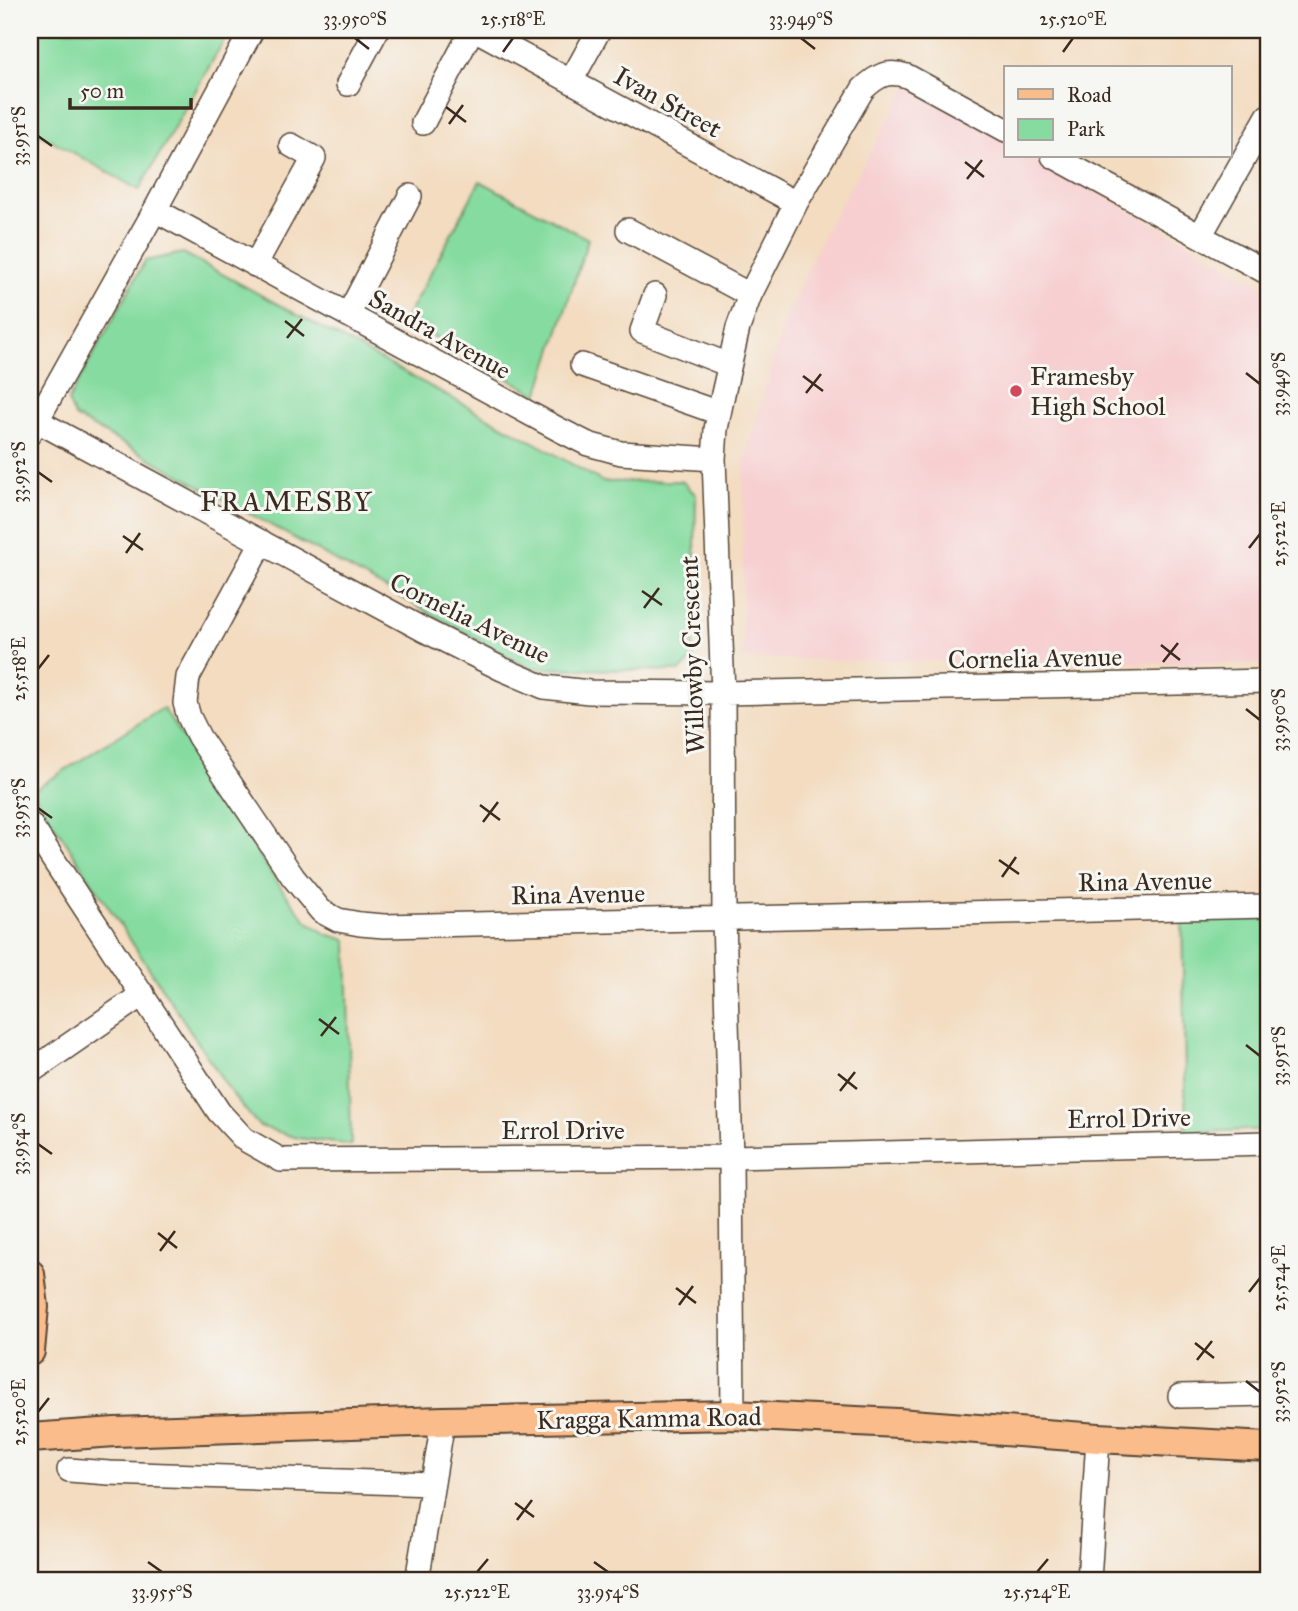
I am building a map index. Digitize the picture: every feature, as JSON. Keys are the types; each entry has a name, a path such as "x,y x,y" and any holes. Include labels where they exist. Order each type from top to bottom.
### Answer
{"main road":[{"path":"30,1274 34,1307 30,1351"},
{"name":"Kragga Kamma Road","path":"30,1438 115,1432 443,1421 733,1415 1268,1447"}],"street":[{"path":"32,423 155,210 252,30"},
{"path":"348,84 377,30"},
{"path":"423,123 474,30"},
{"name":"Ivan Street","path":"474,30 796,203"},
{"path":"571,81 599,30"},
{"name":"Willowby Crescent","path":"733,1415 731,1157 724,919 723,693 713,459 729,365 750,295 796,203 863,89 875,78 889,73 907,76 1004,129"},
{"path":"1200,236 1268,116"},
{"path":"255,265 314,158 291,145"},
{"path":"1057,158 1268,273"},
{"path":"348,315 410,196"},
{"name":"Sandra Avenue","path":"155,210 589,444 621,453 713,459"},
{"path":"628,230 750,295"},
{"path":"655,295 642,331 729,365"},
{"path":"582,365 719,413"},
{"name":"Cornelia Avenue","path":"32,423 422,629 544,687 589,692 723,693 1268,681"},
{"name":"Rina Avenue","path":"261,542 188,677 185,703 199,737 293,877 321,911 338,920 384,926 1268,906"},
{"name":"Errol Drive","path":"30,824 219,1112 244,1139 281,1160 731,1157 1268,1143"},
{"path":"30,1072 143,994"},
{"path":"1180,1396 1268,1394"},
{"path":"417,1581 443,1421"},
{"path":"1089,1581 1098,1438"},
{"path":"69,1470 109,1474 432,1484"}],"shaded area":[{"name":"Framesby High School","path":"909,85 1004,139 1004,158 1038,158 1268,288 1268,664 742,659 744,465 785,317 829,224"}],"green space":[{"path":"30,30 230,30 139,190 30,128"},
{"path":"480,181 588,239 538,395 405,320"},
{"path":"183,253 603,482 682,481 696,495 693,659 680,671 529,668 75,417 68,401 145,261"},
{"path":"163,708 281,888 307,921 326,934 347,940 351,1145 298,1138 259,1126 232,1094 32,791"},
{"path":"1268,912 1268,1129 1186,1133 1182,913"}],"place":[{"name":"Framesby High School","path":"1016,391"}],"district":[{"name":"FRAMESBY","path":"287,501"}]}
